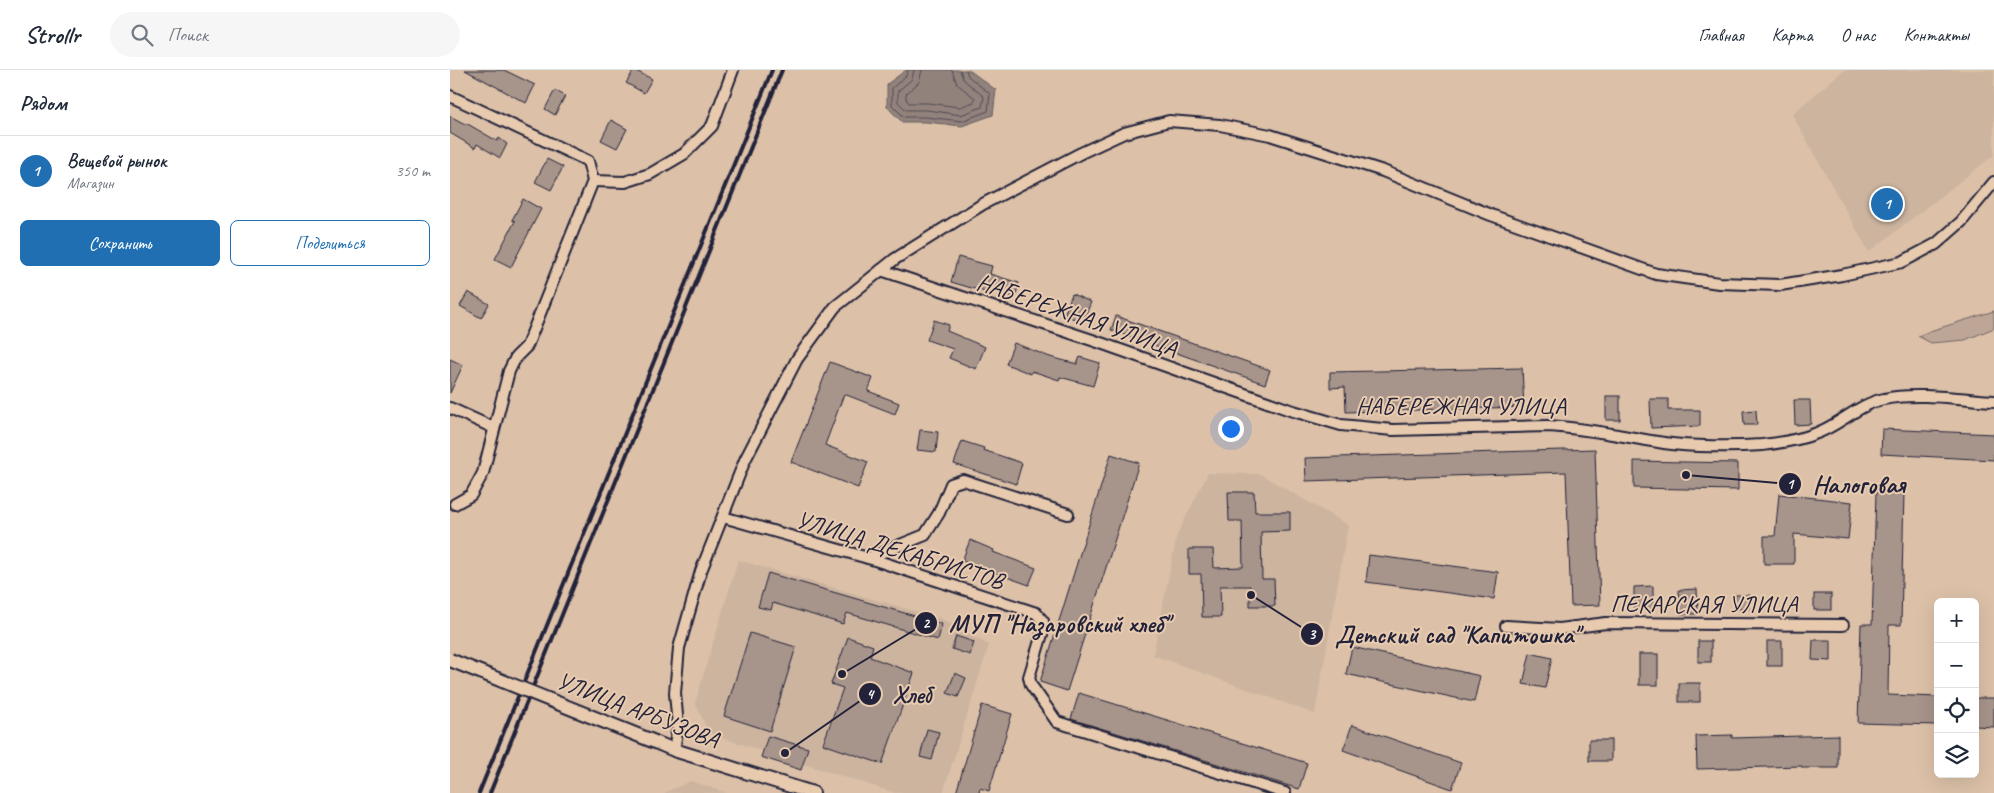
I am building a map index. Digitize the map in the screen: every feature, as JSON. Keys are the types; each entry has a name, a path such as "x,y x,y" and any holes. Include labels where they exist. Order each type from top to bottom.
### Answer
{"street":[{"path":"593,181 625,182 650,174 684,154 712,126 733,70"},
{"path":"450,96 588,161 593,181 527,346 516,357 509,371 482,473 471,495 455,504"},
{"path":"674,750 678,726 674,693 678,648 701,571 745,460 797,359 835,307 895,259 983,204 1124,133 1169,121 1220,125 1270,135 1383,171 1491,215 1656,274 1719,283 1780,285 1842,275 1902,262 1936,244 1961,222 1994,182"},
{"name":"НАБЕРЕЖНАЯ УЛИЦА","path":"881,270 1095,341 1290,410 1341,425 1392,430 1572,427 1664,443 1687,445 1761,445 1791,441 1818,432 1865,406 1884,399 1905,396 1994,401"},
{"path":"450,408 494,428"},
{"path":"868,558 925,535 939,513 951,484 963,480 1068,514"},
{"name":"УЛИЦА ДЕКАБРИСТОВ","path":"722,517 868,558 1036,613 1043,622 1043,632 1029,677 1031,685 1057,722 1285,793"},
{"name":"ПЕКАРСКАЯ УЛИЦА","path":"1506,626 1560,630 1606,623 1843,625"},
{"name":"УЛИЦА АРБУЗОВА","path":"450,660 674,750 813,793"}],"shaded area":[{"path":"1844,70 1994,70 1994,155 1869,252 1792,114"},
{"path":"1994,311 1994,328 1965,340 1931,343 1918,336 1930,331"},
{"path":"1208,473 1260,474 1348,525 1315,714 1153,655 1177,535"},
{"path":"738,560 942,619 989,645 943,793 895,793 710,734 695,703"},
{"path":"691,781 727,793 664,793"}],"water":[{"path":"906,70 969,70 996,90 993,115 962,126 926,122 902,122 887,107 887,84"}],"building":[{"path":"465,70 504,70 535,85 526,103"},
{"path":"634,70 652,79 644,93 626,83"},
{"path":"555,90 565,96 555,115 545,109"},
{"path":"450,116 497,141 499,138 507,144 500,158 477,144 475,148 450,133"},
{"path":"611,120 627,129 617,148 601,140"},
{"path":"547,159 563,167 551,190 535,182"},
{"path":"523,199 541,209 511,267 495,259 515,221 512,220"},
{"path":"958,257 992,266 990,274 1019,283 1015,298 986,289 985,292 951,282"},
{"path":"468,292 489,304 481,318 460,306"},
{"path":"1072,294 1091,302 1083,322 1064,315"},
{"path":"1116,316 1270,370 1265,384 1111,330"},
{"path":"934,320 949,325 947,331 985,347 976,369 949,358 953,349 927,340"},
{"path":"1014,343 1050,357 1077,364 1080,357 1100,363 1093,386 1060,377 1059,380 1032,371 1031,374 1006,364"},
{"path":"450,359 463,365 450,393"},
{"path":"830,362 873,378 868,391 899,403 895,414 844,394 825,445 868,462 858,488 791,462"},
{"path":"1522,368 1524,407 1346,412 1345,387 1330,388 1330,372"},
{"path":"1606,396 1620,396 1620,420 1606,420"},
{"path":"1650,399 1668,399 1668,410 1700,410 1700,426 1651,428"},
{"path":"1794,400 1810,400 1811,424 1795,425"},
{"path":"1756,410 1757,425 1744,425 1743,411"},
{"path":"1882,429 1994,434 1994,460 1881,454"},
{"path":"920,430 938,432 936,452 917,450"},
{"path":"962,441 1022,463 1016,484 954,464"},
{"path":"1595,449 1600,605 1571,606 1566,472 1306,481 1305,458"},
{"path":"1111,454 1139,463 1067,691 1040,682"},
{"path":"1634,461 1738,463 1738,490 1634,488"},
{"path":"1228,492 1254,492 1255,512 1290,512 1290,531 1261,532 1262,579 1274,579 1275,606 1250,606 1250,586 1220,586 1221,617 1202,617 1201,574 1189,574 1189,549 1213,549 1214,568 1243,567 1242,521 1229,521"},
{"path":"1876,492 1904,492 1901,625 1889,625 1888,695 1934,697 1934,725 1858,723 1861,624 1872,624"},
{"path":"1779,494 1852,502 1848,539 1794,534 1794,564 1764,564 1764,536 1775,536"},
{"path":"970,540 994,550 993,552 1036,568 1029,585 962,561"},
{"path":"1369,555 1498,572 1494,599 1366,582"},
{"path":"768,573 942,624 938,640 847,613 843,624 773,603 771,610 758,607"},
{"path":"1653,586 1653,610 1634,610 1634,587"},
{"path":"1697,589 1698,614 1680,614 1679,590"},
{"path":"1814,594 1831,594 1831,610 1814,610"},
{"path":"1735,595 1749,595 1749,609 1736,609"},
{"path":"750,633 796,647 770,731 724,716"},
{"path":"956,636 974,642 970,655 952,649"},
{"path":"848,637 873,646 870,657 914,673 882,764 823,744 843,688 831,684"},
{"path":"1813,640 1831,640 1831,661 1812,660"},
{"path":"1698,641 1711,641 1711,662 1698,662"},
{"path":"1767,641 1782,641 1782,666 1767,666"},
{"path":"1352,647 1480,676 1474,702 1346,674"},
{"path":"1530,653 1552,658 1545,688 1523,684"},
{"path":"1639,654 1658,654 1658,685 1639,685"},
{"path":"955,673 966,678 958,697 947,693"},
{"path":"1679,683 1700,683 1700,702 1679,702"},
{"path":"1079,693 1307,763 1299,789 1071,719"},
{"path":"1979,698 1994,698 1994,727 1979,726"},
{"path":"982,705 1012,714 989,791 980,788 979,793 956,793"},
{"path":"1352,725 1461,763 1452,789 1343,750"},
{"path":"927,729 939,732 932,760 920,757"},
{"path":"1732,735 1732,738 1838,735 1838,768 1802,768 1802,766 1697,769 1696,736"},
{"path":"768,736 808,748 801,770 761,757"},
{"path":"1589,740 1611,740 1611,761 1589,761"}],"railway":[{"path":"479,793 772,70"},
{"path":"490,793 782,70"}],"place":[{"name":"Вещевой рынок","path":"1887,204"},
{"name":"Налоговая","path":"1686,475"},
{"name":"Детский сад \"Капитошка\"","path":"1251,595"},
{"name":"МУП \"Назаровский хлеб\"","path":"842,674"},
{"name":"Хлеб","path":"785,753"}]}
